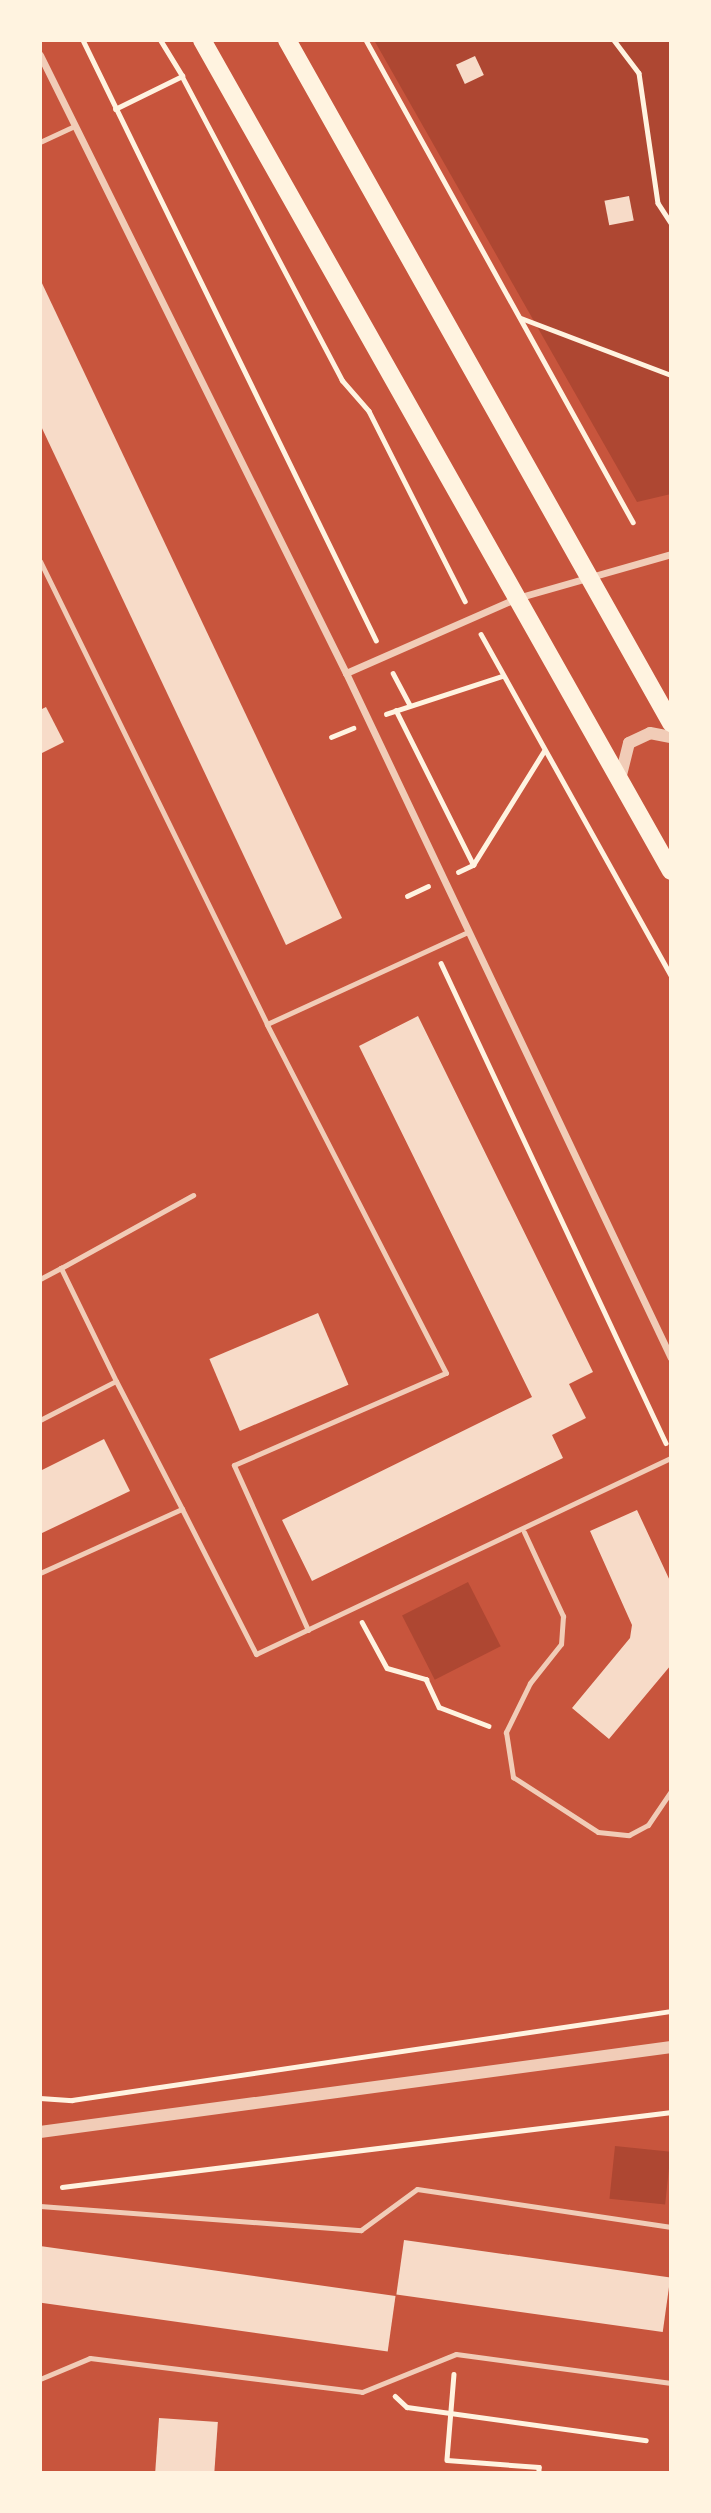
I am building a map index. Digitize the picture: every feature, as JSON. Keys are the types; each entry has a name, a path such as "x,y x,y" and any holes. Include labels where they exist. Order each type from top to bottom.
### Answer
{"main road":[{"path":"202,40 671,871"},
{"path":"287,40 592,573 671,723"}],"street":[{"path":"40,55 346,673 466,933 671,1358"},
{"path":"346,673 517,598 592,573 671,554"},
{"path":"624,788 619,763 629,743 650,733 671,737"},
{"path":"40,2132 671,2047"}],"lane":[{"path":"40,142 75,127"},
{"path":"40,561 267,1024 446,1373 234,1465 308,1630"},
{"path":"267,1024 466,933"},
{"path":"40,1279 193,1195"},
{"path":"61,1268 256,1654 524,1532 671,1456"},
{"path":"40,1420 116,1381"},
{"path":"40,1573 182,1509"},
{"path":"524,1532 563,1616 561,1644 530,1683 506,1732 513,1777 598,1832 629,1835 648,1825 671,1791"},
{"path":"40,2206 361,2230 416,2189 671,2227"},
{"path":"40,2379 90,2358 362,2392 456,2354 671,2383"}],"path":[{"path":"83,40 383,656 410,705"},
{"path":"160,40 182,76 342,380 369,411 502,676 671,975"},
{"path":"366,40 633,522"},
{"path":"614,40 639,73 658,203 671,223"},
{"path":"115,109 182,76"},
{"path":"520,318 671,375"},
{"path":"331,737 410,705 502,676"},
{"path":"396,710 473,864"},
{"path":"407,896 473,864 544,751"},
{"path":"433,946 671,1456"},
{"path":"354,1609 387,1668 426,1679 439,1707 506,1732"},
{"path":"40,2098 72,2100 671,2011"},
{"path":"49,2189 671,2112"},
{"path":"456,2354 447,2460 539,2467 539,2473"},
{"path":"382,2384 407,2407 646,2440"}],"shaded area":[{"path":"374,40 671,40 671,494 637,502"},
{"path":"468,1582 501,1646 435,1680 402,1616"},
{"path":"615,2146 671,2152 665,2205 609,2199"}],"building":[{"path":"475,56 484,75 465,84 456,65"},
{"path":"629,196 634,221 609,225 604,201"},
{"path":"40,279 342,918 286,945 40,424"},
{"path":"46,707 64,742 40,754 40,710"},
{"path":"418,1016 593,1372 569,1384 586,1418 552,1435 563,1458 312,1581 282,1520 532,1397 359,1046"},
{"path":"318,1313 348,1385 240,1431 209,1359"},
{"path":"104,1439 130,1491 40,1534 40,1471"},
{"path":"637,1510 671,1583 671,1665 609,1739 572,1708 630,1638 632,1625 590,1531"},
{"path":"404,2240 670,2277 663,2332 396,2294"},
{"path":"40,2246 396,2296 388,2351 40,2303"},
{"path":"159,2418 218,2422 214,2473 155,2473"}]}
